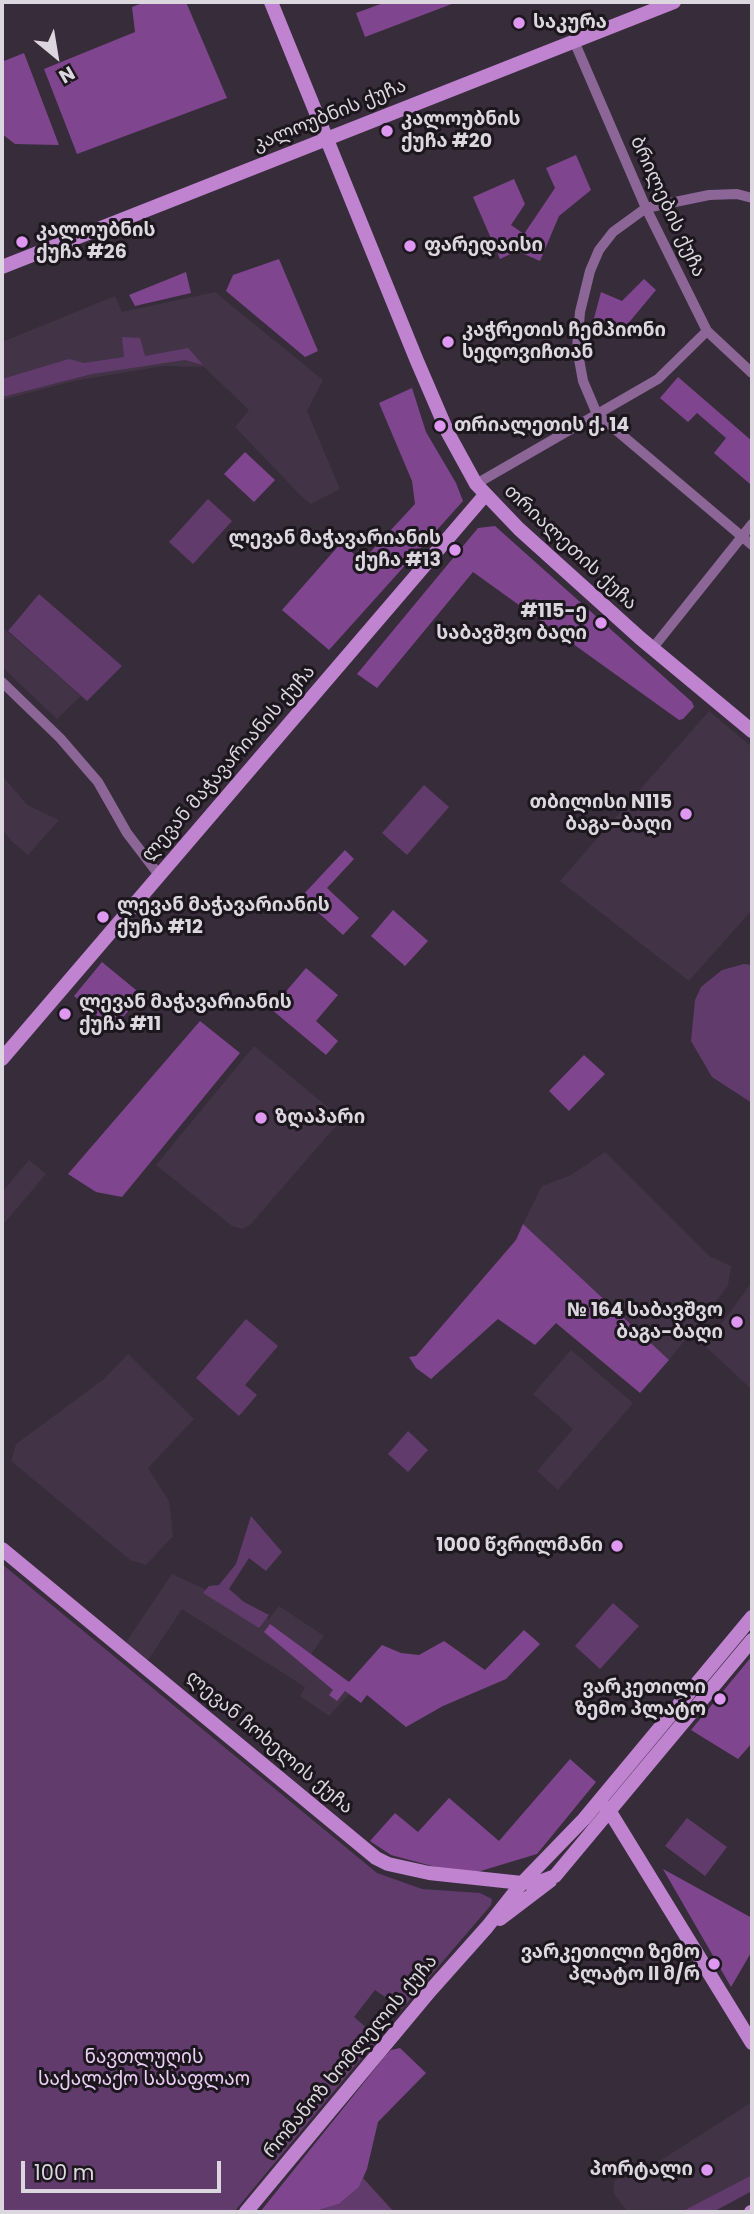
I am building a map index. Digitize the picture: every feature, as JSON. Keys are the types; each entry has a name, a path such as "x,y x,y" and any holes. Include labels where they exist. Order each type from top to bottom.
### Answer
{"street":[{"name":"თრიალეთის ქუჩა","path":"271,2 448,433 481,490 519,529 652,649 752,731"},
{"name":"კალოუბნის ქუჩა","path":"2,267 674,2"},
{"name":"ბრილების ქუჩა","path":"574,41 646,208 707,331 752,373"},
{"path":"752,198 737,194 709,195 646,208 613,232 599,250 586,286 580,312 577,348 583,382 597,414 752,545"},
{"name":"ლევან მაჭავარიანის ქუჩა","path":"2,1059 481,490 597,414 637,394 658,379 707,331"},
{"path":"652,649 752,524"},
{"path":"2,682 60,738 98,782 127,833 159,875"},
{"name":"ლევან ჩოხელის ქუჩა","path":"2,1549 376,1858 388,1864 429,1873 522,1883"},
{"name":"რომანოზ ხომლელის ქუჩა","path":"246,2212 430,1991 522,1883 598,1801 752,1617"},
{"name":"რომანოზ ხომლელის ქუჩა","path":"487,1927 518,1907 555,1877 752,1640"},
{"path":"598,1801 610,1812 752,2043"},
{"path":"518,1907 523,1894 522,1883 555,1877"}],"shaded area":[{"path":"145,2 186,2 227,98 77,154 44,69 135,32 132,7"},
{"path":"386,2 457,2 365,37 356,13"},
{"path":"24,53 59,145 15,144 2,134 4,61"},
{"path":"576,155 591,190 559,216 540,261 517,251 500,259 473,197 514,179 525,204 511,225 524,234 555,188 546,168"},
{"path":"279,259 318,351 305,357 226,291 233,275"},
{"path":"186,272 191,293 135,306 129,295"},
{"path":"644,279 656,290 626,326 593,322 601,292 622,301"},
{"path":"215,292 323,380 307,411 340,489 311,504 303,498 235,427 249,410 204,367 163,366 74,381 2,400 2,342 115,296 122,312"},
{"path":"678,377 752,441 750,484 714,453 726,438 697,413 688,422 660,398"},
{"path":"412,388 426,432 456,483 463,501 329,650 282,610 341,543 362,561 415,504 412,481 379,403"},
{"path":"245,452 275,480 254,502 224,474"},
{"path":"495,526 692,702 694,707 683,719 679,720 473,572 377,688 357,674 478,528"},
{"path":"2,627 81,696 57,719 2,667"},
{"name":"თბილისი N115 ბაგა-ბაღი","path":"709,711 752,747 752,910 689,981 560,881"},
{"path":"2,775 27,805 59,820 28,855 11,841 2,829"},
{"path":"345,850 354,859 327,888 359,918 343,935 301,897"},
{"path":"393,910 428,941 405,966 371,936"},
{"path":"102,962 142,995 113,1029 74,996"},
{"path":"306,968 338,995 316,1021 338,1041 326,1055 271,1009"},
{"path":"200,1021 240,1053 122,1197 96,1192 68,1174"},
{"path":"254,1046 342,1119 250,1225 242,1229 232,1226 156,1165"},
{"path":"584,1055 605,1074 569,1111 549,1091"},
{"path":"605,1152 709,1256 731,1266 728,1286 669,1360 523,1224 542,1186 571,1175"},
{"path":"29,1160 46,1174 2,1226 2,1192"},
{"path":"523,1224 669,1360 640,1393 556,1323 535,1345 498,1319 431,1379 416,1368 409,1357 416,1356 516,1240"},
{"name":"№ 164 საბავშვო ბაგა-ბაღი","path":"752,1282 752,1390 705,1346"},
{"path":"571,1350 633,1403 558,1490 537,1471 573,1429 533,1394"},
{"path":"128,1354 194,1419 148,1468 169,1501 173,1536 146,1565 130,1560 11,1461 16,1444 104,1379"},
{"path":"172,1574 269,1619 279,1606 324,1636 309,1657 353,1690 329,1716 300,1696 305,1687 182,1609 148,1660 126,1642"},
{"path":"270,1624 349,1682 382,1645 401,1653 419,1655 444,1641 485,1670 524,1630 540,1644 506,1679 443,1706 406,1727 367,1695 361,1703 345,1691 337,1701 329,1695 333,1690 264,1632"},
{"path":"752,1656 752,1743 738,1759 691,1730"},
{"path":"570,1759 596,1782 537,1854 474,1873 447,1870 391,1855 370,1841 395,1813 418,1832 449,1798 499,1841"},
{"path":"663,1869 752,1918 752,1951 731,1987"},
{"path":"400,2048 426,2073 378,2122 367,2169 359,2187 339,2204 312,2212 260,2212 386,2055 391,2050"},
{"path":"752,2102 752,2175 681,2212 628,2212 614,2194 614,2181 632,2170 636,2176"}],"green space":[{"path":"122,337 140,338 145,356 188,348 203,365 185,360 92,374 2,397 2,379 69,359 84,363 124,357"},
{"path":"208,499 232,521 193,564 169,542"},
{"path":"39,594 122,666 87,701 8,631"},
{"path":"424,785 449,807 407,855 382,833"},
{"path":"744,964 752,965 752,1103 712,1077 691,1041 695,1000 701,987 722,970"},
{"path":"246,1319 278,1346 245,1385 257,1395 239,1416 196,1378"},
{"path":"408,1431 428,1450 408,1472 388,1454"},
{"path":"251,1516 282,1552 266,1571 249,1558 229,1589 244,1602 269,1615 259,1628 203,1593 209,1586 219,1585 236,1564"},
{"name":"ნავთლუღის საქალაქო სასაფლაო","path":"2,1564 377,1873 422,1889 480,1893 492,1899 491,1905 402,2009 375,1990 354,2017 378,2038 234,2212 2,2212"},
{"path":"613,1603 639,1626 600,1669 575,1646"},
{"path":"687,1818 727,1847 705,1876 665,1846"},
{"path":"752,2175 752,2191 713,2212 681,2212"},
{"path":"363,2178 394,2212 312,2212 339,2204 359,2187"}],"place":[{"name":"საკურა","path":"519,23"},
{"name":"კალოუბნის ქუჩა #20","path":"387,131"},
{"name":"კალოუბნის ქუჩა #26","path":"22,242"},
{"name":"ფარედაისი","path":"410,246"},
{"name":"კაჭრეთის ჩემპიონი სედოვიჩთან","path":"448,342"},
{"name":"თრიალეთის ქ. 14","path":"440,426"},
{"name":"ლევან მაჭავარიანის ქუჩა #13","path":"455,550"},
{"name":"#115-ე საბავშვო ბაღი","path":"601,623"},
{"name":"თბილისი N115 ბაგა-ბაღი","path":"686,814"},
{"name":"ლევან მაჭავარიანის ქუჩა #12","path":"103,917"},
{"name":"ლევან მაჭავარიანის ქუჩა #11","path":"65,1014"},
{"name":"ზღაპარი","path":"261,1118"},
{"name":"№ 164 საბავშვო ბაგა-ბაღი","path":"737,1322"},
{"name":"1000 წვრილმანი","path":"617,1546"},
{"name":"ვარკეთილი ზემო პლატო","path":"720,1699"},
{"name":"ვარკეთილი ზემო პლატო II მ/რ","path":"714,1964"},
{"name":"პორტალი","path":"707,2170"}]}
